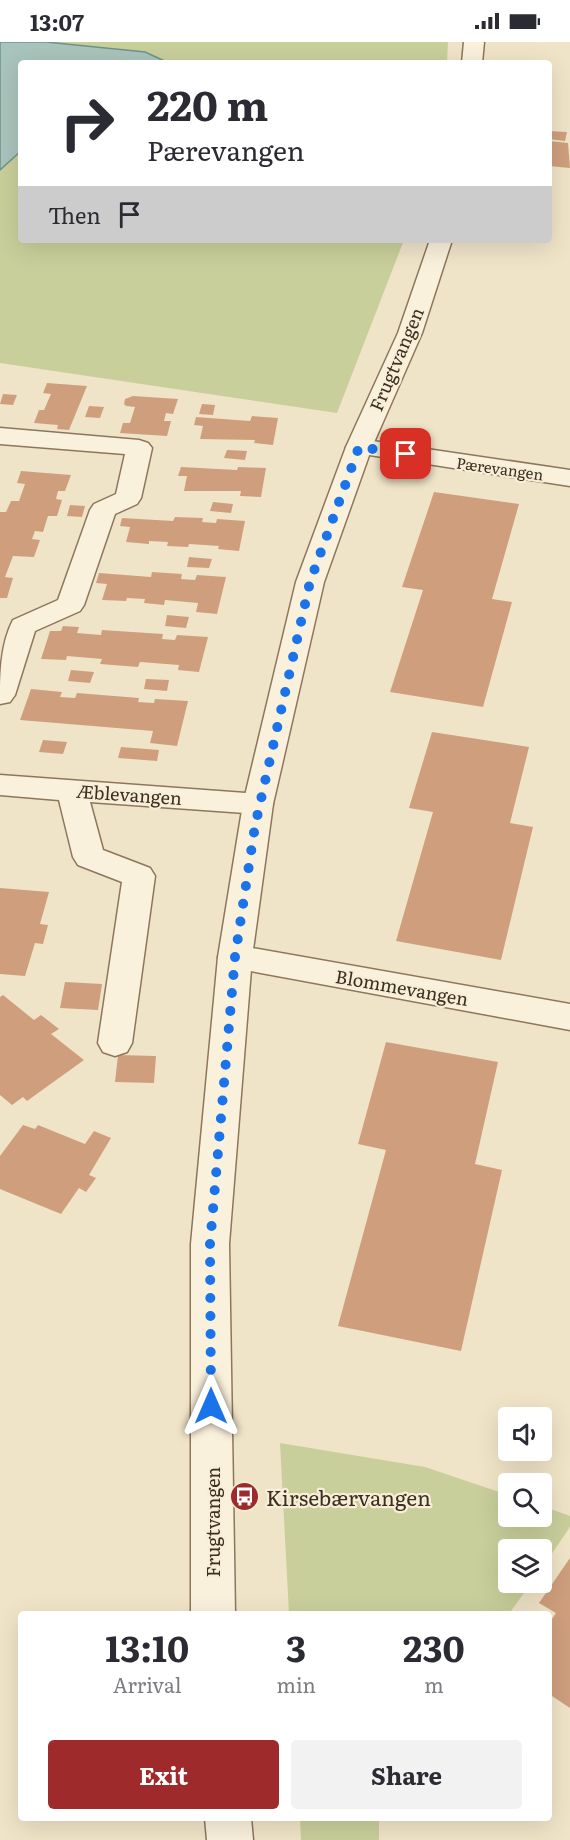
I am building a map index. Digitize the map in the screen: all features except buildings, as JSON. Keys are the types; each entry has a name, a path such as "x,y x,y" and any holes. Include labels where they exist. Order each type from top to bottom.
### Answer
{"street":[{"path":"472,60 474,42"},
{"name":"Frugtvangen","path":"213,1611 210,1244 235,957 258,804 310,582 359,447 410,333 440,243"},
{"path":"0,436 139,448 128,498 103,510 70,605 23,626 3,679"},
{"name":"Pærevangen","path":"359,447 570,478"},
{"name":"Æblevangen","path":"0,785 258,804"},
{"path":"72,790 89,857 139,876 115,1043"},
{"name":"Blommevangen","path":"235,957 570,1017"},
{"path":"228,1821 230,1840"}],"green space":[{"path":"0,42 448,42 447,60 18,60 18,243 403,243 337,413 0,363"},
{"path":"280,1443 425,1467 498,1492 498,1527 552,1527 552,1510 570,1516 570,1527 552,1553 552,1539 498,1539 498,1593 524,1593 511,1611 289,1611"},
{"path":"300,1821 379,1821 379,1840 301,1840"}],"water":[{"path":"0,42 46,42 145,52 162,60 18,60 18,154 0,170"}],"place":[{"name":"Kirsebærvangen","path":"245,1496"}],"route":[{"path":"211,1406 210,1244 235,957 258,804 310,582 359,447 406,454"}]}
